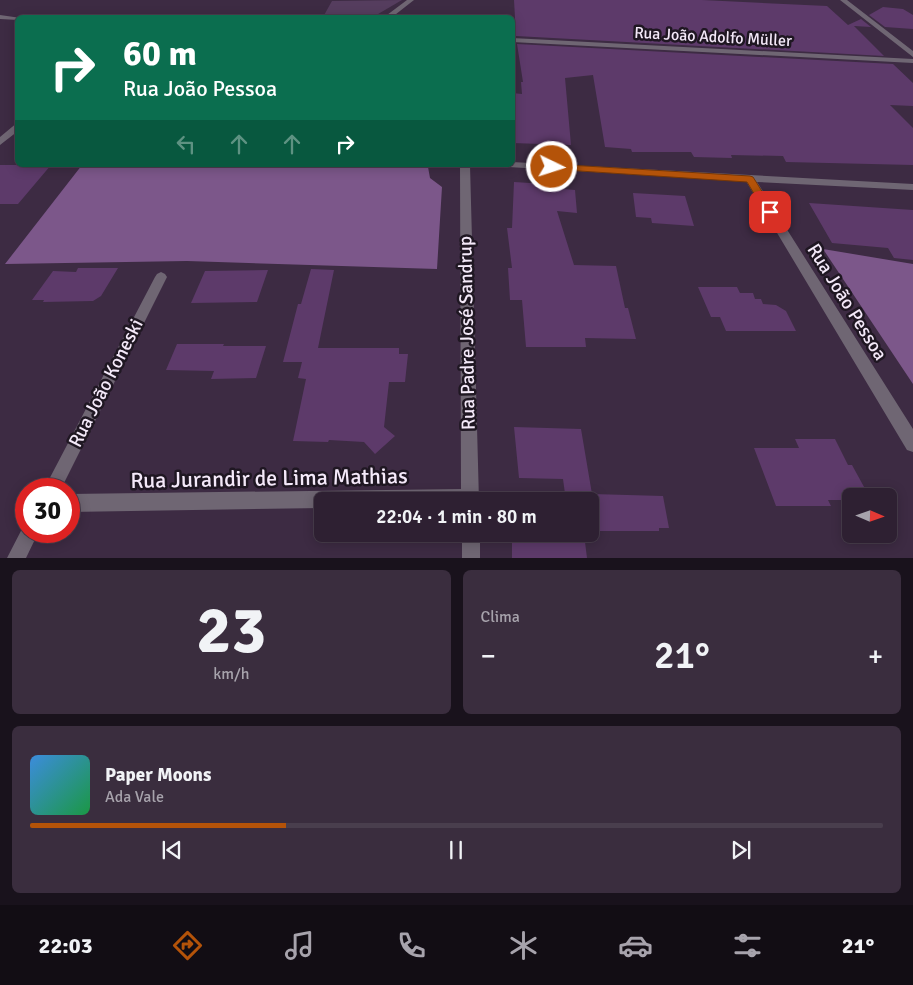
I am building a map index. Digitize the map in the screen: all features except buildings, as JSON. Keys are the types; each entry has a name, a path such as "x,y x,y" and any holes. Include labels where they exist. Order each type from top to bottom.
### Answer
{"street":[{"path":"390,15 410,0"},
{"path":"843,0 913,55"},
{"path":"0,17 15,18"},
{"name":"Rua João Adolfo Müller","path":"515,40 913,61"},
{"path":"0,142 15,128"},
{"path":"515,165 913,188"},
{"name":"Rua Padre José Sandrup","path":"465,167 470,492"},
{"name":"Rua João Pessoa","path":"750,179 913,444"},
{"name":"Rua João Koneski","path":"58,478 161,277"},
{"name":"Rua Jurandir de Lima Mathias","path":"80,503 314,501"},
{"path":"470,542 471,558"},
{"path":"16,558 24,543"}],"shaded area":[{"path":"402,0 376,15 324,15 332,1"},
{"path":"80,167 428,167 430,178 442,187 437,269 187,261 5,264"},
{"path":"823,249 913,264 913,384"}],"route":[{"path":"552,167 750,179 770,212"}]}
